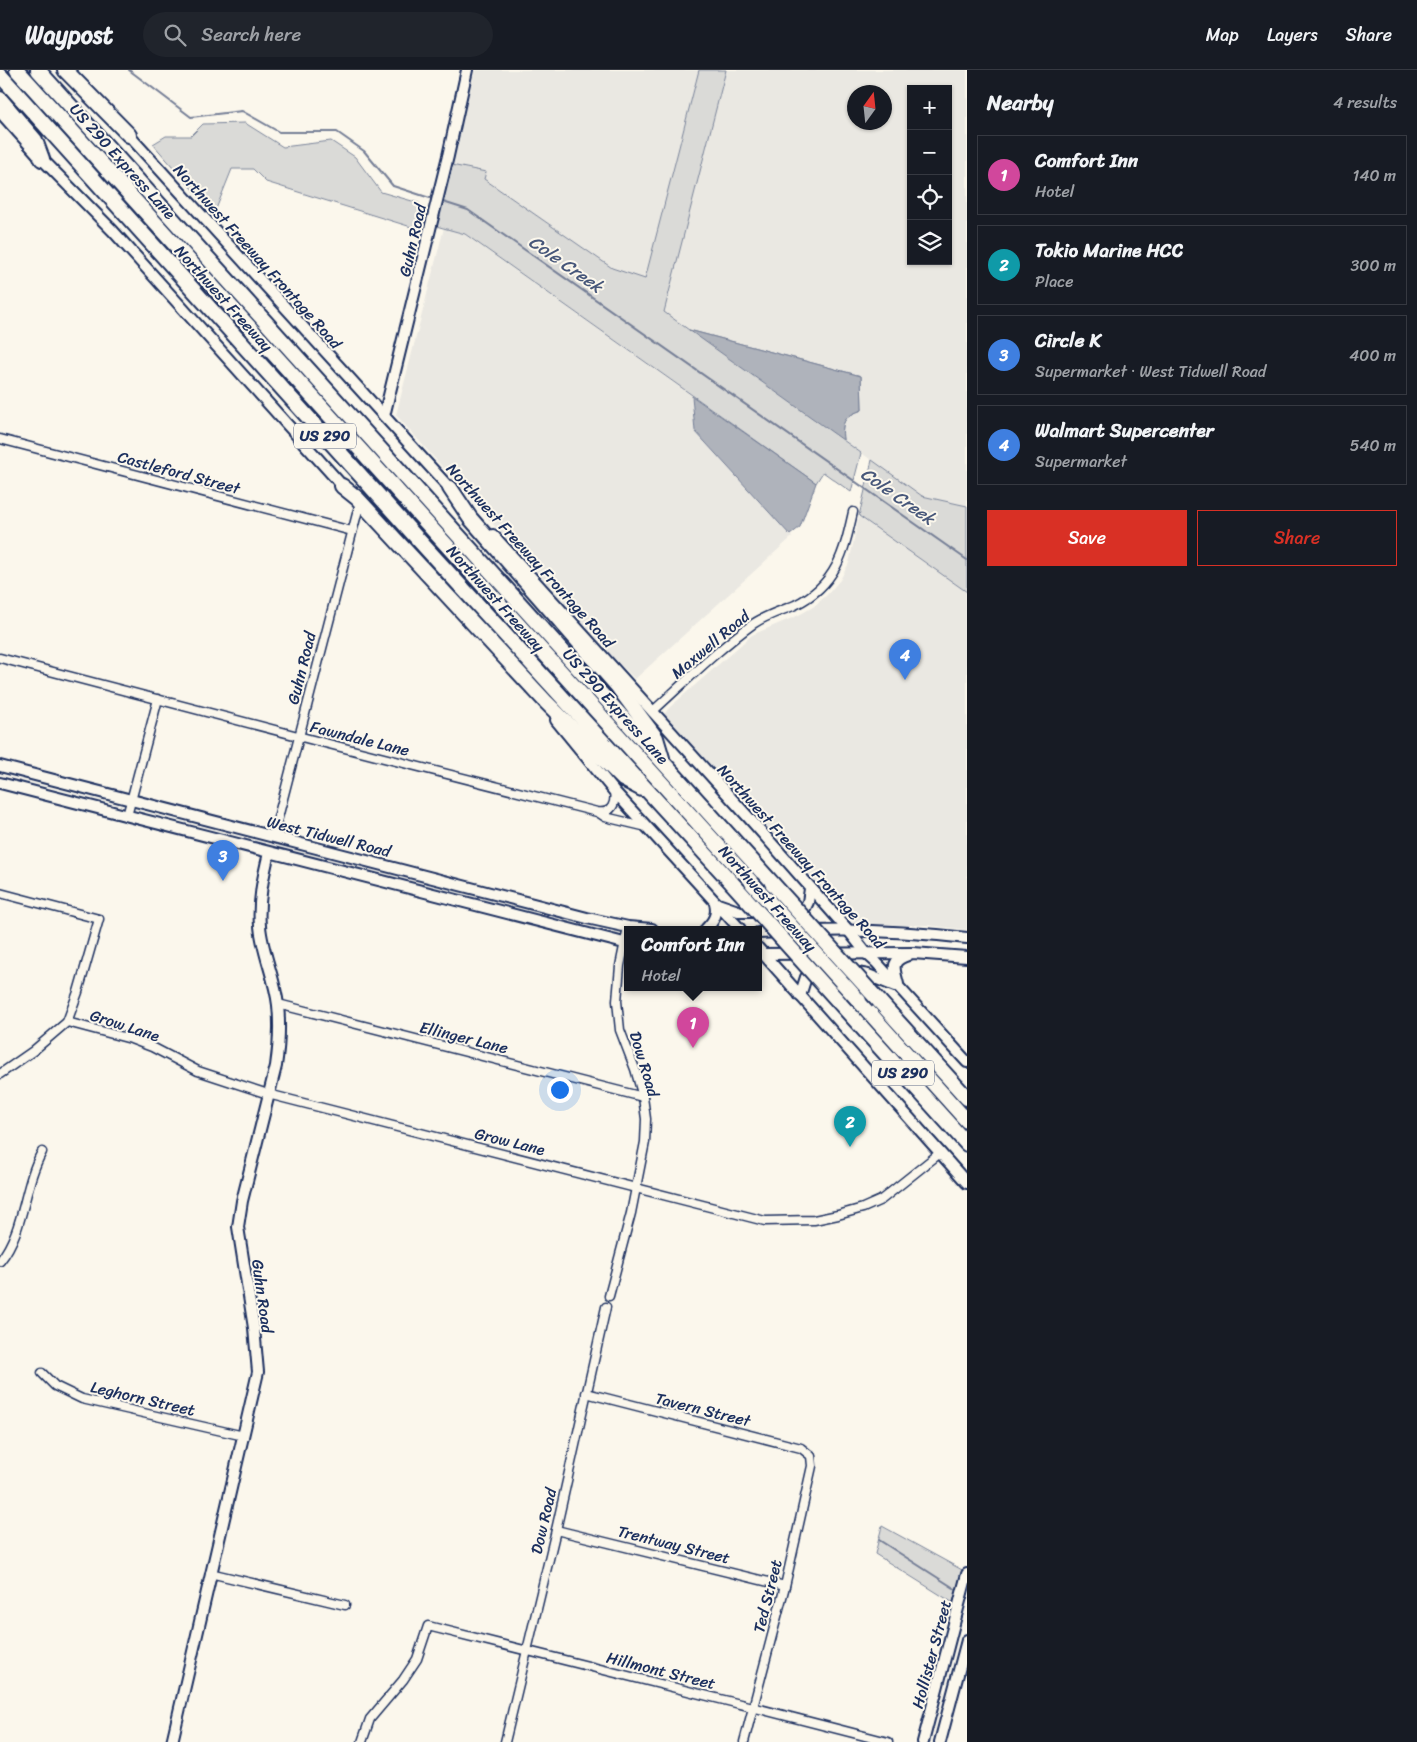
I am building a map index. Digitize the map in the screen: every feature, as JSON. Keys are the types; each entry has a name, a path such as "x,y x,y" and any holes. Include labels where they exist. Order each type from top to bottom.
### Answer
{"highway":[{"name":"US 290 Express Lane","path":"17,70 967,1121"},
{"name":"Northwest Freeway","path":"38,70 967,1098"},
{"path":"65,70 129,135"},
{"name":"Northwest Freeway","path":"0,75 967,1144"},
{"path":"0,99 35,140 42,159"},
{"path":"342,486 357,498 546,702 622,779 652,794"},
{"path":"450,488 470,518 618,687 656,738 664,763"}],"main road":[{"name":"Northwest Freeway Frontage Road","path":"71,70 514,557 749,818 867,954 967,1062"},
{"name":"Guhn Road","path":"384,416 434,214 467,70"},
{"path":"0,112 42,159 113,231 431,587 551,714 614,791 737,926"},
{"name":"West Tidwell Road","path":"0,766 624,926"},
{"path":"45,795 49,779"},
{"name":"West Tidwell Road","path":"0,783 624,943"},
{"name":"Guhn Road","path":"172,1742 258,1372 254,1328 238,1227 242,1201 279,1049 278,1004 260,928 259,909 269,853"},
{"path":"388,883 392,868"},
{"path":"715,903 741,912 796,912 805,908 810,889"},
{"path":"508,914 513,899"},
{"path":"709,926 717,910 715,903"},
{"path":"762,933 848,930 911,932 967,938"},
{"path":"762,952 913,953 967,957"},
{"path":"898,988 894,964 899,958 913,953"},
{"path":"762,954 967,1183"},
{"path":"800,996 806,977 815,972 863,974 898,988"},
{"name":"Hollister Street","path":"923,1742 967,1574"},
{"name":"Hollister Street","path":"940,1742 967,1640"}],"street":[{"name":"Castleford Street","path":"0,439 352,532"},
{"name":"Guhn Road","path":"273,837 358,506"},
{"name":"Maxwell Road","path":"652,712 709,660 755,623 816,593 832,573 846,545 853,512"},
{"name":"Fawndale Lane","path":"0,658 598,812 605,816 647,827"},
{"path":"127,816 158,699"},
{"path":"598,812 609,811 613,807 614,791"},
{"path":"0,894 99,919 78,992 67,1022 33,1051 0,1074"},
{"name":"Dow Road","path":"609,1296 645,1142 646,1119 643,1097 635,1069 620,1030 617,1001 620,966 624,951"},
{"name":"Ellinger Lane","path":"278,1004 643,1097"},
{"name":"Grow Lane","path":"67,1022 131,1039 152,1047 198,1071 268,1094 765,1221 814,1220 838,1215 881,1200 940,1153"},
{"path":"0,1261 12,1240 42,1152"},
{"name":"Dow Road","path":"505,1742 556,1530 606,1306"},
{"name":"Leghorn Street","path":"42,1373 55,1386 82,1398 244,1436"},
{"name":"Tavern Street","path":"586,1393 801,1448 811,1456"},
{"name":"Ted Street","path":"744,1742 785,1586 812,1466 811,1456"},
{"name":"Trentway Street","path":"556,1530 785,1586"},
{"path":"210,1574 345,1605"},
{"name":"Hillmont Street","path":"362,1742 370,1719 403,1680 417,1659 428,1626 752,1706 888,1742"}],"shaded area":[{"path":"475,70 699,70 645,280 612,268 484,179 485,173 451,165"},
{"path":"699,70 726,70 664,312 689,330 861,376 862,410 848,417 843,428 843,440 861,453 851,492 823,472 816,483 465,234 436,226 451,165 486,172 484,179 612,268 645,279"},
{"path":"726,70 967,70 967,506 922,496 843,440 842,429 849,415 861,376 689,330 663,312"},
{"path":"245,123 283,147 331,141 355,157 381,192 419,203 425,219 421,230 266,182 253,169 232,169 214,214 153,144 166,136 191,136 203,124"},
{"path":"444,228 464,234 692,396 695,431 792,537 635,679 599,643 396,415"},
{"path":"689,330 861,376 862,410 845,420 843,440"},
{"path":"692,396 816,483 800,527 790,535 695,431"},
{"path":"872,460 922,496 967,506 967,592 859,516"},
{"path":"859,516 967,592 967,930 926,925 865,925 855,923 842,914 662,717 669,708 752,635 799,615 813,607 827,595 840,580 849,563"},
{"path":"882,1526 964,1571 955,1604 875,1554"}],"waterway":[{"name":"Cole Creek","path":"129,70 191,117 242,111 279,132 337,132 364,151 393,186 433,199"},
{"name":"Cole Creek","path":"440,201 468,210 967,560"},
{"path":"879,1540 957,1590"}],"place":[{"name":"Walmart Supercenter","path":"905,680"},
{"name":"Circle K","path":"223,881"},
{"name":"Comfort Inn","path":"693,1048"},
{"name":"Tokio Marine HCC","path":"850,1147"}]}
